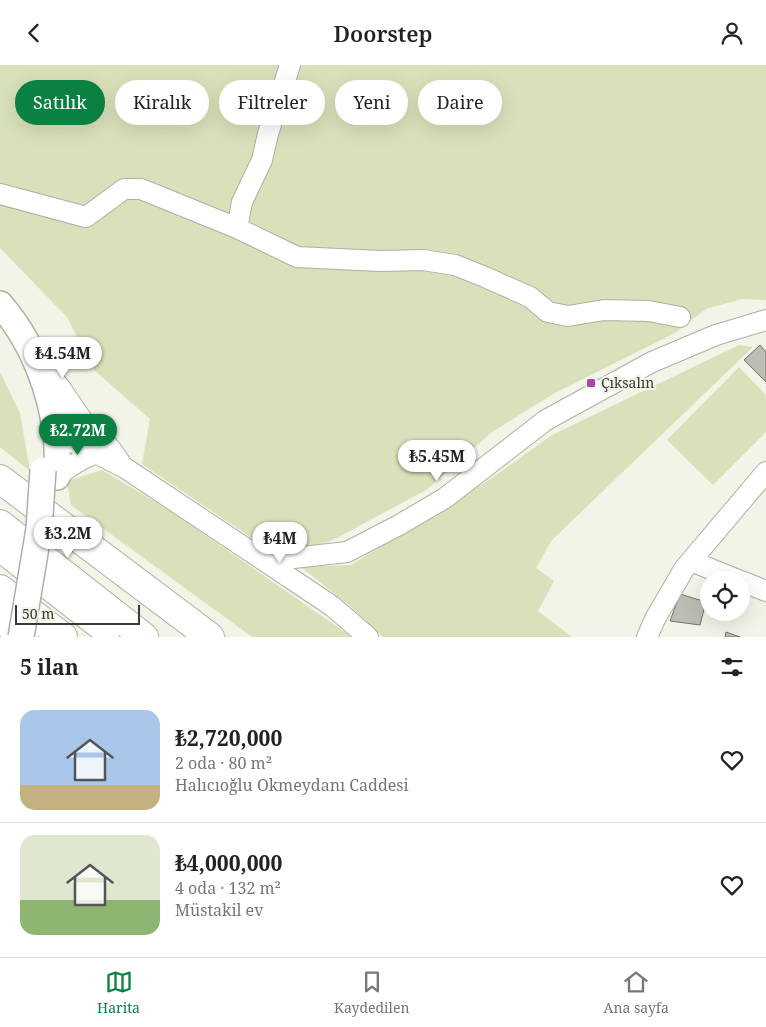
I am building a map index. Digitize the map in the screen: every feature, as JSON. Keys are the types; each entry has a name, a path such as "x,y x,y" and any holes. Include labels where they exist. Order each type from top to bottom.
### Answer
{"highway":[{"path":"0,479 210,637"},
{"path":"0,524 144,637"},
{"path":"0,589 63,637"},
{"path":"0,618 22,637"}],"main road":[{"path":"0,304 17,327 42,379 49,427"},
{"path":"0,332 49,427 58,454 50,474 39,529 22,637"},
{"path":"35,637 53,527 50,474"}],"street":[{"path":"237,228 242,202 262,160 268,134 290,65"},
{"path":"0,194 86,217 124,189 141,189 237,228 297,257 380,261 423,260 455,265 530,297 548,312 568,317 604,310 649,311 680,317"},
{"path":"267,561 347,552 400,525 445,498 546,420 652,362 716,335 766,320"},
{"path":"32,355 46,369 85,424 114,452 124,468"},
{"path":"49,427 67,416 85,424"},
{"path":"49,427 124,468 267,561 332,606 368,637"},
{"path":"50,474 97,453"},
{"path":"648,637 655,619 684,569 766,472"},
{"path":"0,552 109,637"},
{"path":"300,583 297,568 306,557"},
{"path":"691,561 716,571"},
{"path":"750,585 766,591"}],"green space":[{"path":"0,65 766,65 766,300 742,299 706,309 675,333 555,393 492,432 426,490 333,540 310,547 258,542 142,464 150,419 94,370 67,317 0,248"},
{"path":"739,345 753,347 552,540 536,568 554,581 538,611 572,637 383,637 349,605 301,567 351,565 492,478 552,435"},
{"path":"739,367 766,395 766,432 713,485 667,440"},
{"path":"0,372 20,413 30,471 0,447"},
{"path":"102,470 172,512 352,637 252,637 71,505 67,481"}],"building":[{"path":"760,345 766,352 766,382 744,360"},
{"path":"680,594 700,600 700,625 670,621"},
{"path":"726,632 740,637 725,637"}],"place":[{"name":"Çıksalın","path":"591,383"}]}
